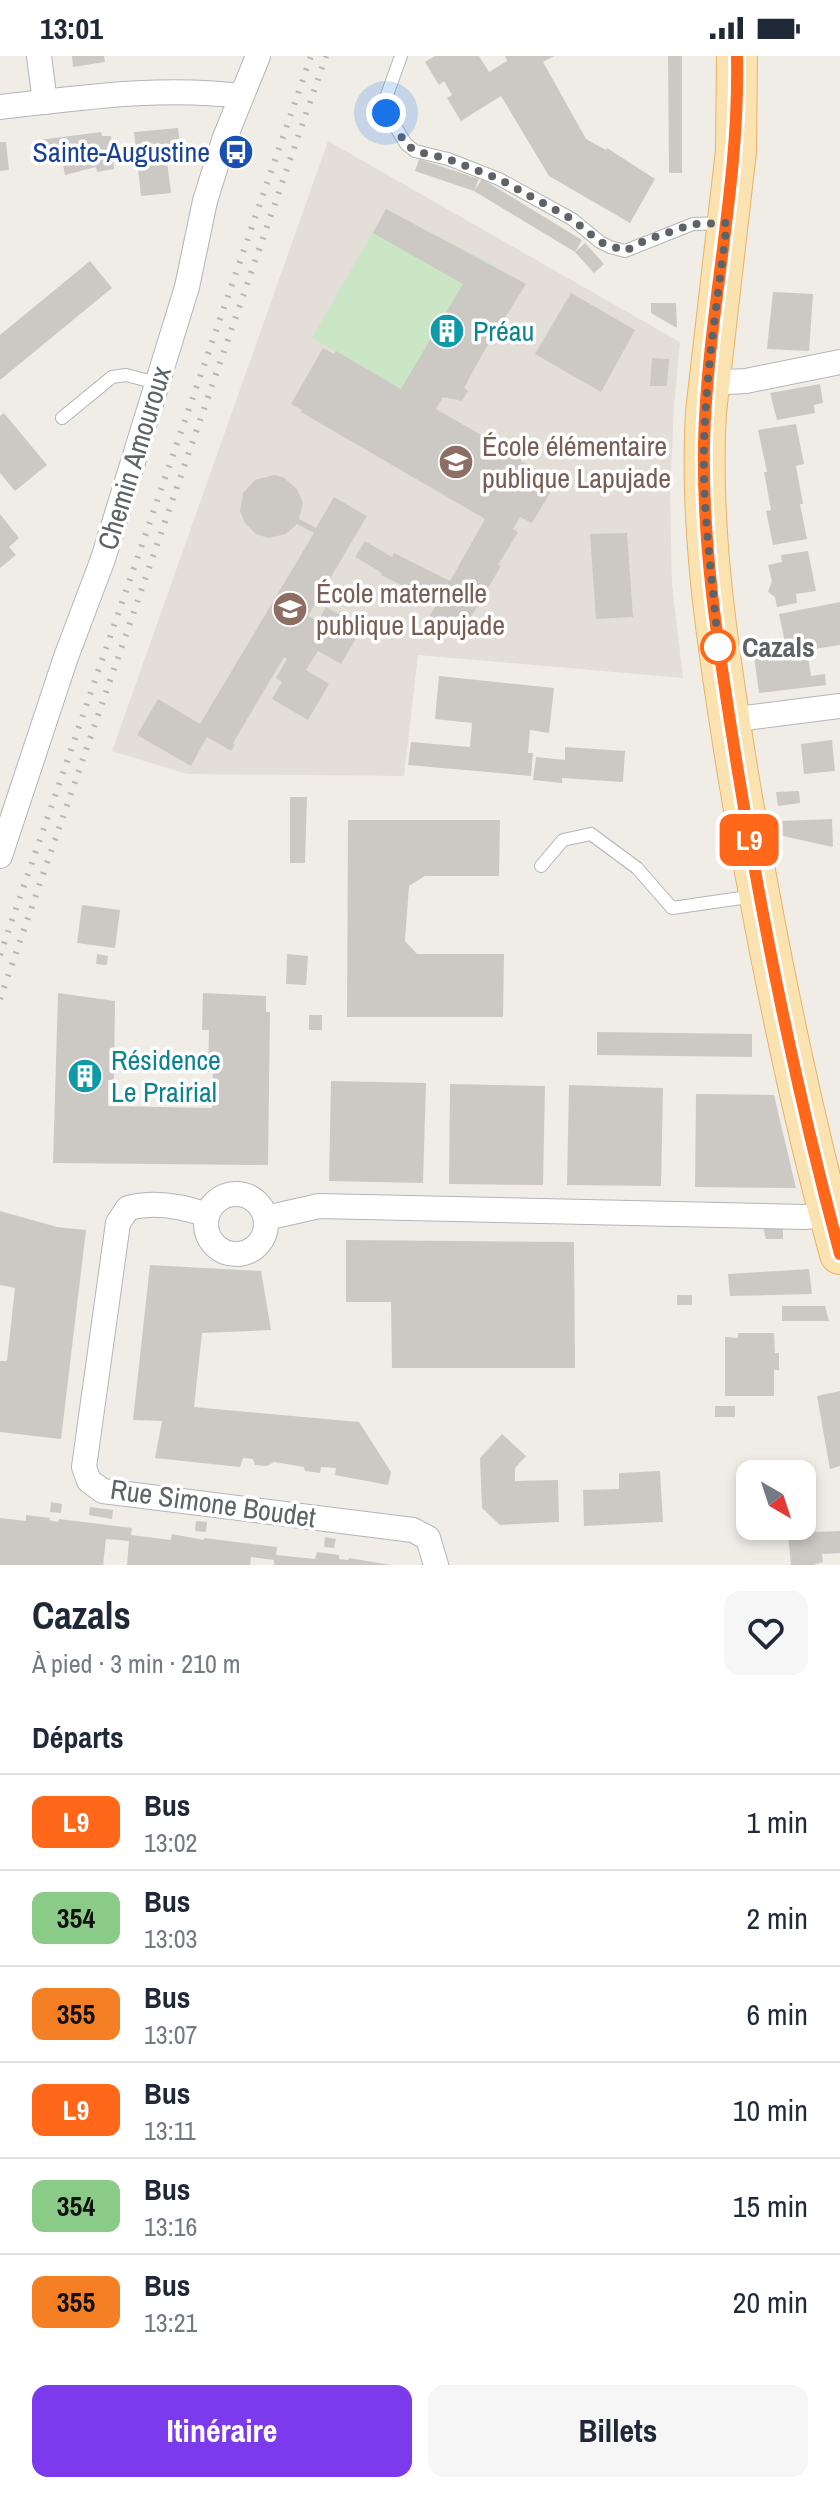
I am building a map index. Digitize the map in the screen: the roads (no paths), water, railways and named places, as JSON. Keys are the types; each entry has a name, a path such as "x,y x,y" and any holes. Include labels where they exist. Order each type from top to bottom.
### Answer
{"main road":[{"path":"737,56 736,151 708,383 704,447 708,551 718,643 758,895 840,1254"}],"street":[{"path":"39,56 45,102"},
{"name":"Chemin Amouroux","path":"0,856 66,657 99,572 187,287 205,201 258,56"},
{"path":"0,107 152,90 241,96"},
{"path":"708,383 746,381 840,362"},
{"path":"730,720 840,706"},
{"path":"238,1194 256,1201 266,1218 266,1228 257,1246 239,1255 220,1250 207,1235 207,1215 219,1199 238,1194"},
{"name":"Rue Simone Boudet","path":"207,1215 187,1208 142,1204 128,1208 118,1223 84,1467 89,1481 103,1491 413,1530 428,1538 436,1565"},
{"path":"266,1218 319,1206 805,1217 829,1214"}],"lane":[{"path":"401,56 383,106 406,144 415,151 448,159 499,179 572,219 600,242 625,251 646,240 693,224 727,223"},
{"path":"62,418 112,377 126,375 157,383"},
{"path":"541,866 563,840 591,834 637,868 672,908 758,895"}],"railway":[{"path":"0,955 311,56"},
{"path":"0,999 326,56"}],"place":[{"name":"Sainte-Augustine","path":"236,152"},
{"name":"Préau","path":"447,331"},
{"name":"École élémentaire publique Lapujade","path":"456,462"},
{"name":"École maternelle publique Lapujade","path":"290,609"},
{"name":"Cazals","path":"718,647"},
{"name":"Résidence Le Prairial","path":"85,1076"}]}
